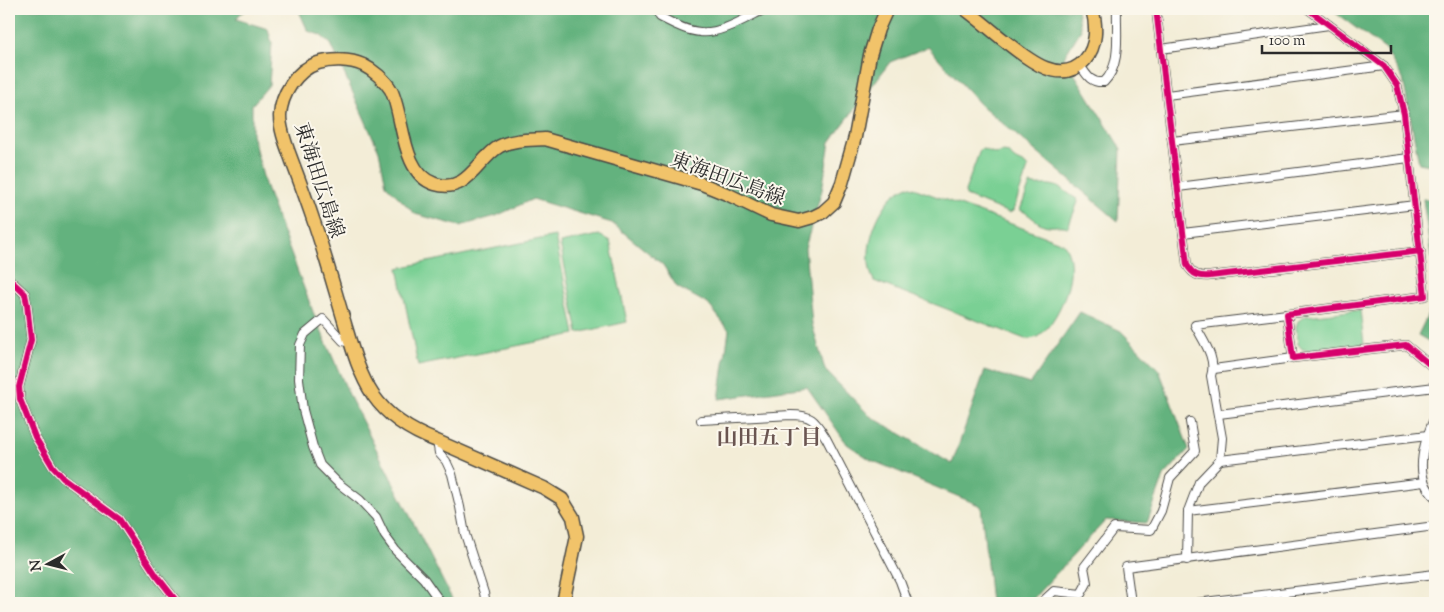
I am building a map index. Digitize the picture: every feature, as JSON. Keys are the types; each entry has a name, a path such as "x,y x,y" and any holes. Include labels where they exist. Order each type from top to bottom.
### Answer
{"main road":[{"name":"東海田広島線","path":"563,603 577,536 573,517 562,499 544,488 419,434 386,410 364,380 350,343 315,226 283,136 280,118 282,103 289,89 296,78 306,69 318,63 330,61 356,62 369,68 381,78 390,90 414,167 424,178 434,184 456,184 470,175 498,147 508,142 545,140 702,184 771,215 799,221 823,212 834,202 842,183 855,137 870,55 878,29 887,9"},
{"path":"965,9 1026,58 1052,71 1062,72 1080,65 1087,58 1093,47 1096,34 1092,9"}],"street":[{"path":"656,9 660,17 686,29 701,33 720,30 765,9"},
{"path":"1080,65 1089,79 1096,83 1104,82 1110,76 1116,60 1116,9"},
{"path":"1156,9 1187,265 1192,272 1200,276 1421,251"},
{"path":"1187,560 1188,511 1199,482 1220,460 1222,438 1212,376 1214,369 1212,358 1195,325 1425,296 1404,114 1397,85 1384,66 1308,9"},
{"path":"1161,49 1329,25"},
{"path":"1167,95 1384,66"},
{"path":"1172,141 1404,114"},
{"path":"1178,187 1409,158"},
{"path":"1183,233 1415,204"},
{"path":"9,279 25,294 28,304 31,340 19,387 20,399 35,437 53,467 63,478 118,519 156,575 178,603"},
{"path":"1288,314 1293,358"},
{"path":"350,343 343,341 323,319 305,334 300,345 299,379 303,410 313,447 320,465 338,483 360,500 376,517 385,536 424,579 440,603"},
{"path":"1214,369 1406,345 1435,369"},
{"path":"1218,414 1435,386"},
{"path":"701,420 791,415 804,415 813,419 826,438 900,581 908,603"},
{"path":"1435,418 1428,434 1422,459 1424,482 1435,498"},
{"path":"1041,603 1054,590 1081,594 1087,583 1084,567 1114,528 1151,530 1161,511 1170,478 1195,451 1190,422"},
{"path":"1220,460 1428,434"},
{"path":"437,441 439,453 452,474 465,534 486,603"},
{"path":"1188,511 1424,482"},
{"path":"1131,603 1126,567 1435,526"},
{"path":"1196,603 1231,601 1435,574"}],"green space":[{"path":"9,9 249,9 240,14 236,19 268,29 272,43 269,85 252,105 252,134 266,188 315,317 351,399 454,603 9,603"},
{"path":"298,9 1077,9 1081,30 1064,57 1121,149 1118,221 981,105 928,47 890,62 830,142 822,190 805,248 812,324 825,370 870,416 952,464 985,370 1030,384 1080,312 1121,331 1159,370 1189,449 1164,476 1147,523 1106,520 1029,603 991,603 981,506 871,460 847,444 807,387 719,399 729,330 708,304 677,287 663,265 612,223 533,199 496,216 460,226 415,214 386,185 379,151 331,44 320,35 308,31"},
{"path":"1330,9 1435,9 1435,166 1419,163 1403,79 1385,49"},
{"path":"983,149 996,154 1009,153 1014,159 1028,168 1013,211 1009,213 966,196 965,191 980,150"},
{"path":"1030,184 1052,185 1064,190 1077,199 1078,202 1068,227 1044,225 1020,210"},
{"path":"908,186 1063,243 1068,253 1070,278 1062,304 1048,327 1040,335 1025,339 874,281 870,269 869,256 874,228 888,202 897,192"},
{"path":"1423,199 1435,199 1435,258 1431,258"},
{"path":"599,235 610,241 627,322 578,333 560,243"},
{"path":"555,236 575,334 418,366 398,268"},
{"path":"1435,304 1435,345 1418,335 1432,306"},
{"path":"1360,310 1364,344 1313,351 1302,349 1298,344 1296,327 1298,321 1306,316"}],"cycle path":[{"path":"1156,9 1187,265 1194,273 1199,276 1210,276 1421,251"},
{"path":"1308,9 1384,66 1397,85 1404,114 1425,296 1287,314 1293,358 1406,345 1435,369"},
{"path":"9,279 25,294 27,304 31,340 19,387 20,399 35,437 53,467 63,478 119,519 156,575 178,603"}],"district":[{"name":"山田五丁目","path":"769,437"}]}
